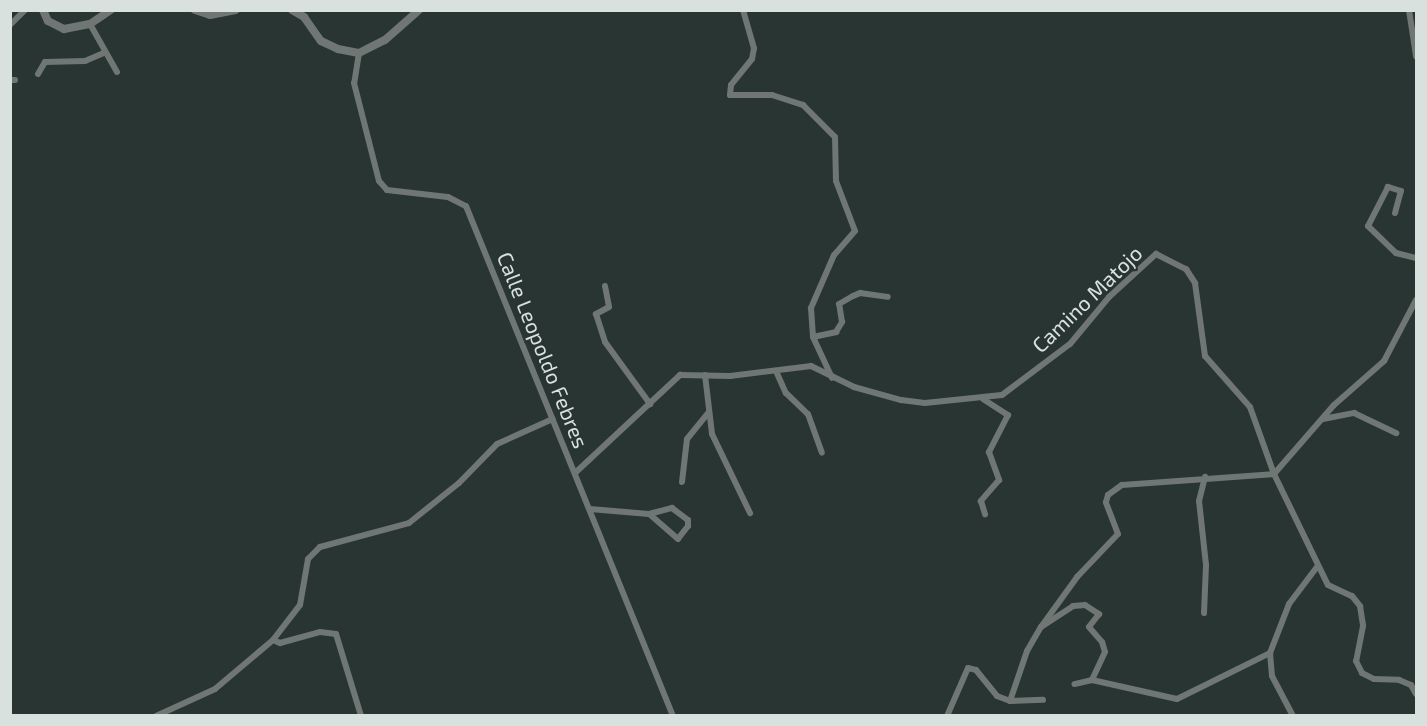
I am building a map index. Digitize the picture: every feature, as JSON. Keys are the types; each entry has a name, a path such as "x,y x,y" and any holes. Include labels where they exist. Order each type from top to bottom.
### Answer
{"street":[{"path":"10,25 25,10"},
{"path":"43,10 48,21 64,28 90,24 111,10"},
{"path":"195,10 210,15 236,10"},
{"path":"292,10 304,17 321,41 338,49 359,53 385,40 419,10"},
{"path":"743,10 753,48 752,59 731,85 730,95 772,95 803,105 831,129 838,151 836,181 855,231 834,255 820,280 811,308 813,337 832,378"},
{"path":"1409,10 1416,57"},
{"path":"90,24 104,53 117,72"},
{"path":"38,74 45,62 85,61 104,53"},
{"name":"Calle Leopoldo Febres","path":"359,53 354,83 380,181 387,190 448,197 466,206 673,716"},
{"path":"1395,213 1401,191 1388,187 1368,226 1396,253 1416,258"},
{"name":"Camino Matojo","path":"574,472 680,375 776,371 811,366 832,378 901,400 925,403 983,399 1002,395 1070,344 1109,297 1156,254 1186,269 1195,283 1205,356 1250,407 1274,474 1317,567 1328,585 1352,596 1360,606 1363,626 1356,661 1362,673 1374,679 1399,680 1411,685 1416,694"},
{"path":"605,286 609,307 597,314 605,342 650,404"},
{"path":"813,337 836,332 842,322 839,304 853,296 860,293 888,297"},
{"path":"1010,701 1027,651 1041,627 1077,577 1118,534 1106,502 1108,495 1122,485 1176,484 1205,477 1274,474 1323,419 1384,362 1416,300"},
{"path":"776,371 786,393 808,414 814,440 822,453"},
{"path":"705,375 712,434 750,513"},
{"path":"983,399 1008,415 989,452 999,480 981,501 985,514"},
{"path":"682,482 687,439 709,412"},
{"path":"1323,419 1354,413 1396,433"},
{"path":"156,716 215,689 273,639 300,605 308,559 320,546 410,523 459,483 497,444 553,419"},
{"path":"1204,613 1206,565 1199,501 1205,477"},
{"path":"590,509 649,514 672,508 688,520 688,526 678,539 649,514"},
{"path":"1293,716 1272,676 1270,653 1289,604 1317,567"},
{"path":"1041,627 1073,606 1096,609 1099,614 1089,627 1102,642 1105,652 1092,680"},
{"path":"273,639 280,643 320,632 336,634 361,716"},
{"path":"1074,684 1092,680 1177,699 1270,653"},
{"path":"946,716 968,668 976,670 997,696 1010,701 1043,700"}]}
